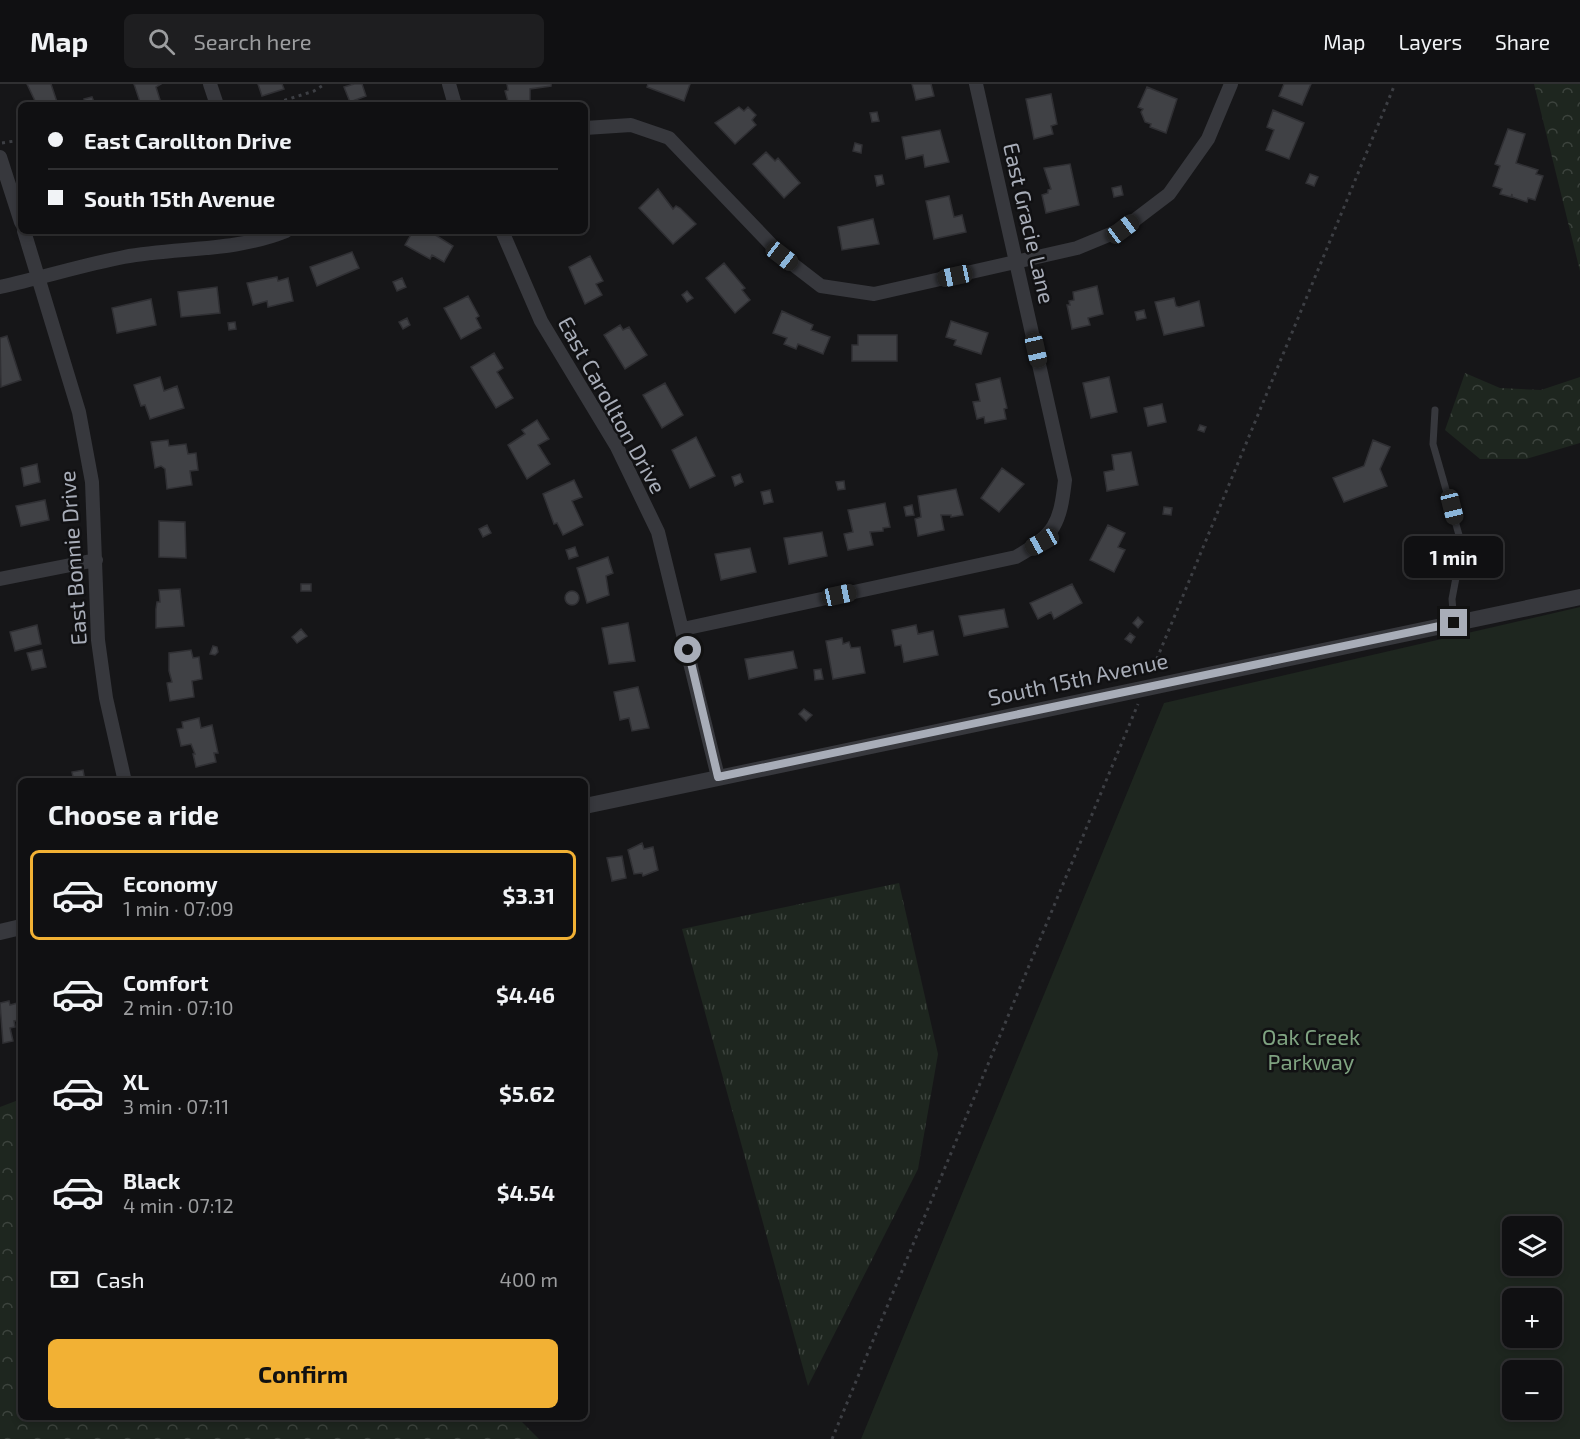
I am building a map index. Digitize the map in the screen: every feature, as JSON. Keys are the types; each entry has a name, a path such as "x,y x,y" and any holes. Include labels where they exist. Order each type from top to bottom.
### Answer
{"street":[{"path":"210,84 216,102"},
{"path":"449,84 454,102"},
{"name":"East Gracie Lane","path":"683,629 1016,557 1042,542 1061,515 1065,480 976,84"},
{"path":"588,128 631,125 669,138 782,256 821,286 874,294 1077,248 1123,229 1169,194 1208,140 1231,84"},
{"path":"0,157 18,213"},
{"name":"East Bonnie Drive","path":"25,234 79,412 92,482 98,640 106,698 124,778"},
{"path":"0,287 125,257 212,249 262,240 278,234"},
{"name":"East Carollton Drive","path":"503,234 541,321 617,447 658,532 718,777"},
{"path":"0,579 96,560"},
{"name":"South 15th Avenue","path":"588,805 1580,597"},
{"path":"0,932 18,928"}],"lane":[{"path":"1435,410 1433,444 1459,535 1458,567 1452,599 1454,623"}],"path":[{"path":"279,102 314,91 326,84"},
{"path":"1149,677 1395,84"},
{"path":"0,143 18,140"},
{"path":"832,1439 1140,699"}],"green space":[{"path":"1534,84 1580,84 1580,271"},
{"path":"1465,373 1500,388 1541,390 1580,377 1580,443 1526,459 1480,459 1445,430"},
{"name":"Oak Creek Parkway","path":"1580,607 1580,1439 861,1439 1164,703"},
{"path":"899,883 938,1054 918,1169 808,1386 682,929"},
{"path":"18,1100 18,1420 520,1420 539,1439 0,1439 0,1107"}],"building":[{"path":"27,84 51,84 57,102 36,102"},
{"path":"134,84 161,84 156,87 161,102 140,102"},
{"path":"258,84 282,84 284,89 262,96"},
{"path":"362,84 366,96 350,102 344,87"},
{"path":"507,84 551,84 551,86 530,89 530,102 508,102 505,91 508,90"},
{"path":"648,84 690,84 684,101 647,87"},
{"path":"912,84 931,84 934,96 916,100"},
{"path":"1284,84 1311,84 1302,105 1279,96"},
{"path":"1147,87 1177,99 1166,133 1150,127 1151,124 1145,122 1141,112 1143,109 1138,107"},
{"path":"1051,94 1057,124 1051,126 1053,134 1034,139 1026,99"},
{"path":"92,97 94,102 85,102 84,99"},
{"path":"739,107 744,111 748,107 756,115 752,120 756,125 735,144 715,123"},
{"path":"1273,110 1304,123 1289,159 1266,150 1274,130 1267,127"},
{"path":"877,112 879,121 872,122 870,113"},
{"path":"1508,129 1525,134 1516,163 1538,170 1536,174 1543,176 1535,200 1528,198 1527,202 1512,197 1512,194 1511,197 1500,194 1502,189 1493,186 1500,166 1495,164"},
{"path":"940,130 949,162 925,167 923,155 906,159 902,137"},
{"path":"855,143 862,145 861,153 853,151"},
{"path":"766,152 775,161 778,158 800,183 784,198 753,164"},
{"path":"1070,164 1079,205 1046,213 1042,195 1051,189 1044,168"},
{"path":"1310,174 1318,177 1314,186 1306,183"},
{"path":"882,175 884,184 877,186 875,176"},
{"path":"1121,186 1123,195 1114,197 1112,188"},
{"path":"658,189 673,209 676,206 680,208 696,224 673,244 639,208"},
{"path":"949,196 954,217 962,215 966,232 934,239 926,201"},
{"path":"873,219 879,244 842,250 838,227"},
{"path":"411,234 434,234 453,246 444,262 432,255 430,259 405,245"},
{"path":"352,252 359,268 317,286 310,267"},
{"path":"590,256 603,281 596,284 602,295 585,304 569,267"},
{"path":"724,263 745,288 742,290 750,300 735,313 706,278"},
{"path":"277,277 278,281 288,278 293,301 268,307 267,301 253,305 247,283"},
{"path":"402,278 406,287 397,291 393,282"},
{"path":"1097,286 1103,314 1088,318 1090,325 1072,329 1067,305 1070,305 1069,301 1074,300 1073,292"},
{"path":"217,287 220,313 181,317 178,292"},
{"path":"687,291 693,298 687,302 682,295"},
{"path":"468,296 479,316 476,318 481,328 461,339 444,308"},
{"path":"1174,298 1176,306 1179,307 1199,301 1204,326 1164,335 1155,302"},
{"path":"151,299 156,325 117,333 112,308"},
{"path":"1144,310 1146,318 1137,320 1135,312"},
{"path":"782,311 813,325 811,330 830,337 823,354 798,344 796,349 784,344 787,338 773,333"},
{"path":"407,318 410,325 403,329 399,322"},
{"path":"951,321 988,333 981,354 954,345 956,340 946,337"},
{"path":"235,322 236,329 229,330 228,323"},
{"path":"620,325 623,330 629,327 647,355 625,369 604,335"},
{"path":"858,335 897,335 897,361 852,361 852,345 858,345"},
{"path":"7,336 21,380 1,387 0,338"},
{"path":"494,353 503,368 497,372 513,398 496,408 471,367"},
{"path":"160,377 164,391 177,386 184,408 150,419 145,405 141,406 134,385"},
{"path":"1109,377 1117,412 1091,418 1083,383"},
{"path":"1000,378 1007,408 1004,409 1006,419 985,423 984,417 977,419 973,402 980,401 976,384"},
{"path":"665,383 683,415 662,428 643,395"},
{"path":"1162,404 1166,422 1148,426 1144,408"},
{"path":"537,420 549,439 538,445 550,464 527,479 508,445 525,434 522,430"},
{"path":"1200,425 1206,427 1204,432 1198,430"},
{"path":"696,437 715,476 690,488 672,450"},
{"path":"168,440 169,446 186,444 188,454 196,453 198,470 190,471 192,485 167,489 165,469 161,466 155,468 151,442"},
{"path":"1373,440 1390,447 1380,469 1387,486 1344,502 1333,478 1364,466"},
{"path":"1131,452 1138,485 1107,491 1104,472 1114,470 1112,455"},
{"path":"37,464 40,482 24,486 21,468"},
{"path":"1002,468 1024,484 999,512 981,498"},
{"path":"740,474 743,482 735,486 732,477"},
{"path":"574,480 582,497 572,501 583,525 563,535 557,523 554,524 543,494"},
{"path":"844,481 845,489 838,490 836,482"},
{"path":"956,489 963,515 951,517 951,515 941,515 944,530 918,536 915,519 921,517 918,496"},
{"path":"770,490 773,502 764,504 761,492"},
{"path":"45,500 49,520 21,526 16,506"},
{"path":"885,503 890,527 883,528 883,531 870,532 873,545 848,550 844,534 853,532 848,510"},
{"path":"912,505 914,515 906,516 904,507"},
{"path":"1164,507 1172,508 1171,515 1163,514"},
{"path":"159,521 185,522 186,558 159,557"},
{"path":"487,525 491,533 483,537 479,529"},
{"path":"1108,525 1125,533 1118,547 1125,550 1114,572 1090,560"},
{"path":"822,532 827,556 789,564 784,538"},
{"path":"575,547 578,556 569,559 566,550"},
{"path":"750,548 756,572 721,580 715,554"},
{"path":"608,557 613,573 606,576 609,595 587,603 577,568"},
{"path":"301,584 311,584 311,591 301,591"},
{"path":"1072,584 1082,603 1054,619 1051,612 1038,619 1030,603"},
{"path":"180,589 184,626 156,628 157,602 160,602 159,590"},
{"path":"572,591 577,593 579,598 577,603 572,605 567,603 565,598 567,593"},
{"path":"1004,609 1008,627 964,636 959,616"},
{"path":"1138,617 1143,622 1138,628 1133,623"},
{"path":"628,623 635,661 609,664 602,628"},
{"path":"37,625 41,644 15,651 10,632"},
{"path":"916,625 918,634 933,631 938,655 904,662 901,645 895,646 892,630"},
{"path":"301,629 307,636 297,643 292,637"},
{"path":"1130,633 1135,637 1131,643 1125,639"},
{"path":"842,638 843,644 849,642 851,648 860,647 865,673 833,679 826,641"},
{"path":"213,646 217,647 218,652 215,655 210,654"},
{"path":"42,650 46,667 32,670 27,653"},
{"path":"191,650 193,658 199,657 202,679 192,681 194,697 170,701 167,683 172,682 169,671 169,653"},
{"path":"793,651 797,668 749,679 745,659"},
{"path":"821,669 823,679 815,680 814,670"},
{"path":"638,687 649,728 632,731 629,718 620,720 614,692"},
{"path":"804,709 812,715 806,721 799,714"},
{"path":"199,718 201,728 212,725 218,753 214,753 216,762 196,767 191,744 181,746 177,729 183,728 182,722"},
{"path":"83,770 84,778 73,778 72,772"},
{"path":"642,843 644,849 653,847 658,870 643,876 642,873 634,874 628,850"},
{"path":"622,856 626,878 612,881 607,858"},
{"path":"9,1001 10,1005 18,1003 18,1020 14,1021 15,1027 10,1028 13,1041 3,1043 0,1003"}],"route":[{"path":"688,650 718,777 1454,623"}]}
